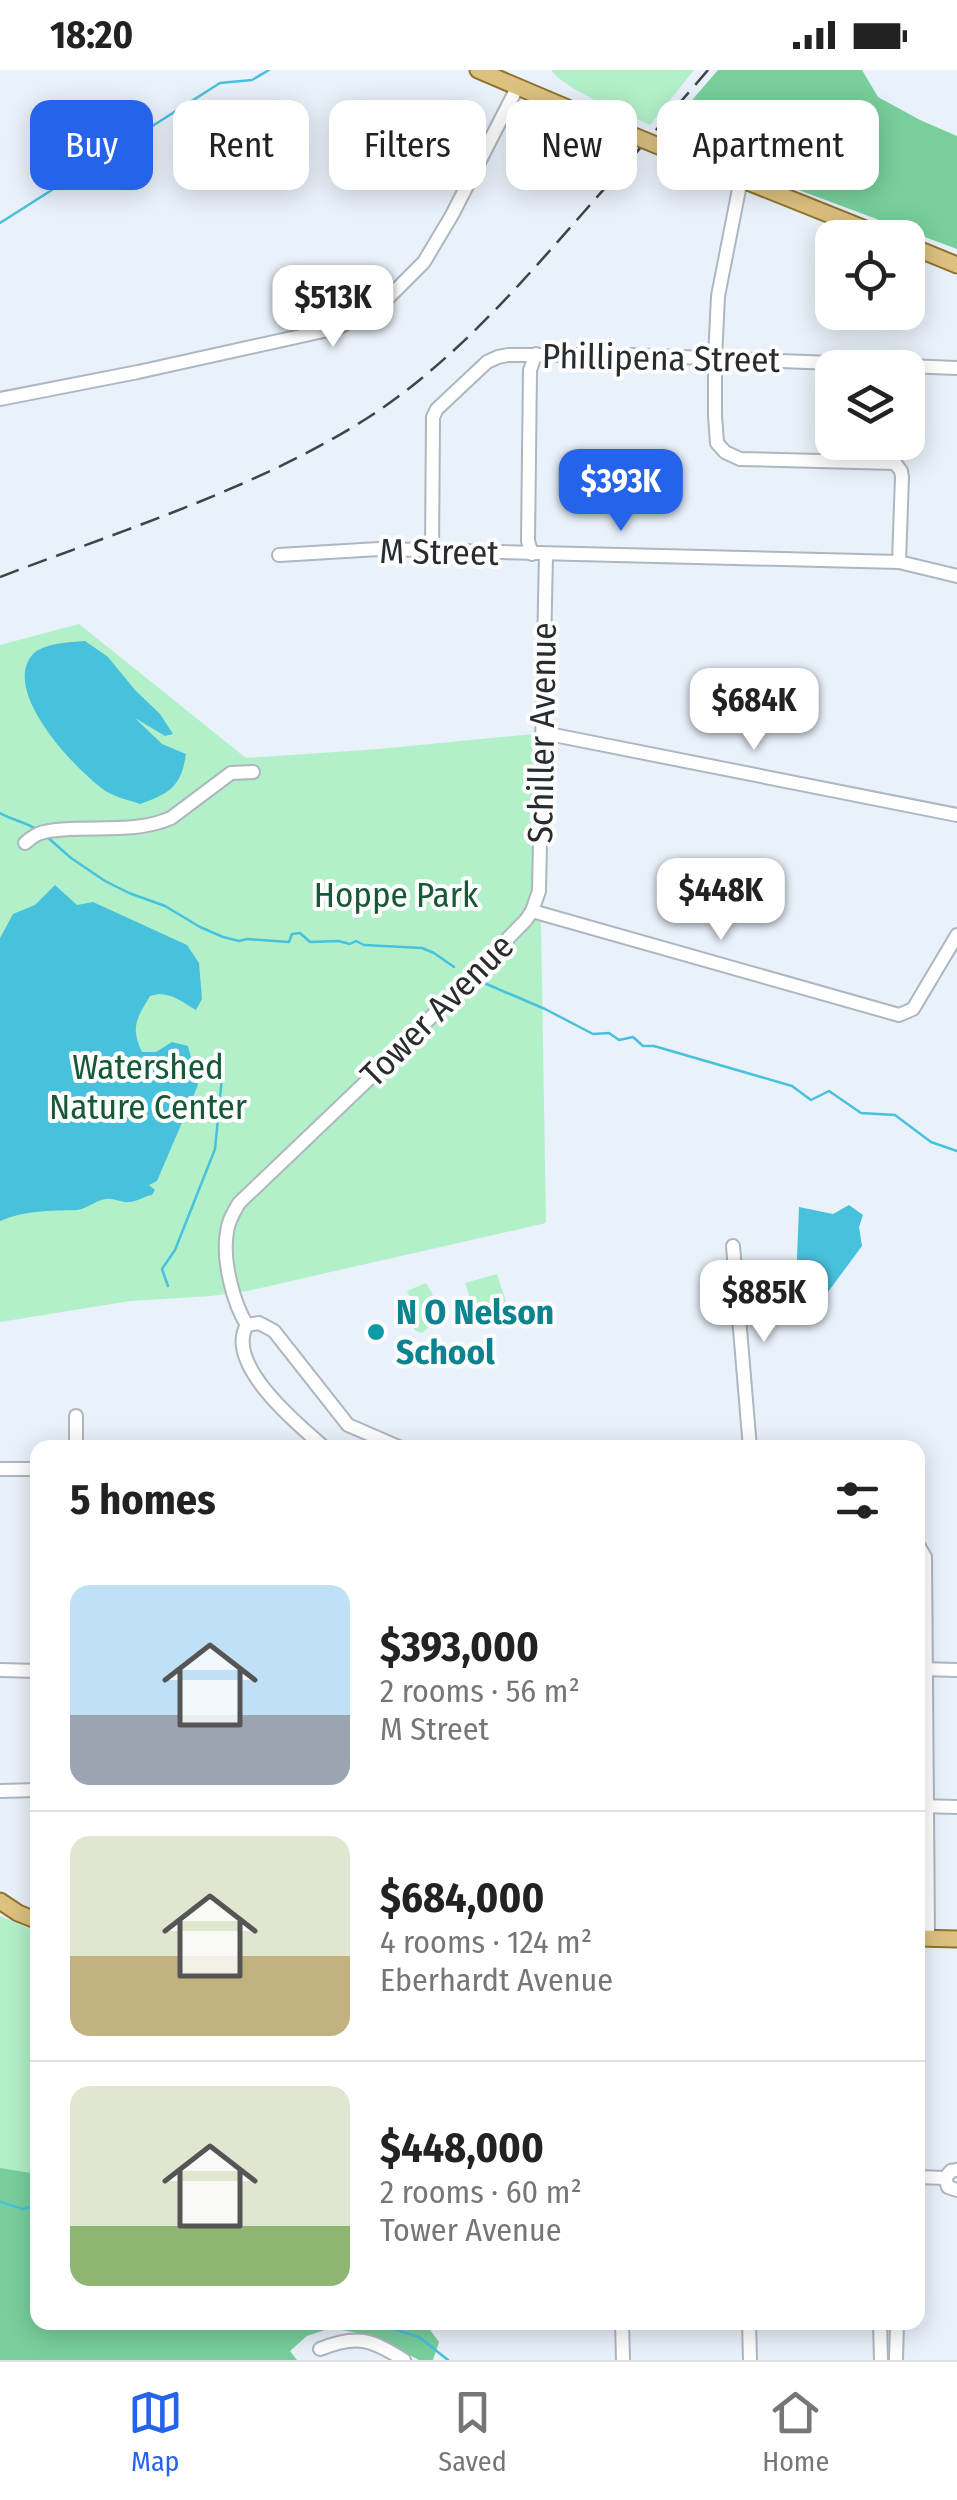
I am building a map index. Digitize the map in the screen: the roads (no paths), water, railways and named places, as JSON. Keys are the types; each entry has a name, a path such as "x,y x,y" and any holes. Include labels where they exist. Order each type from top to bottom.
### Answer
{"main road":[{"path":"478,70 657,145"},
{"path":"518,86 526,70"},
{"path":"768,190 843,220"},
{"path":"925,252 957,265"},
{"path":"0,1901 30,1918"},
{"path":"925,1938 957,1939"}],"street":[{"path":"0,398 337,328 364,314 387,299 424,262 518,86"},
{"path":"739,190 718,296 716,436 720,448 740,459 899,466 899,562"},
{"name":"Phillipena Street","path":"432,552 433,418 487,362 498,357 536,354 715,358 957,368"},
{"name":"Schiller Avenue","path":"532,910 539,888 544,733 539,554 528,541 530,370 536,354"},
{"name":"M Street","path":"279,555 379,549 899,562 957,576"},
{"path":"544,733 957,815"},
{"path":"24,842 52,831 135,828 161,823 231,773 253,772"},
{"name":"Tower Avenue","path":"316,1440 287,1415 249,1366 242,1336 248,1325 238,1308 226,1256 228,1224 240,1203 392,1057 532,910 892,1014 905,1014 913,1009 957,935"},
{"path":"733,1246 749,1440"},
{"path":"248,1325 259,1323 274,1331 348,1425 383,1440"},
{"path":"76,1416 76,1440"},
{"path":"0,1469 30,1469"},
{"path":"925,1669 957,1670"},
{"path":"0,1670 30,1670"},
{"path":"0,1791 30,1790"},
{"path":"925,1806 957,1807"},
{"path":"925,2176 951,2174 948,2187 957,2190"},
{"path":"622,2330 623,2360"},
{"path":"749,2330 750,2360"},
{"path":"880,2330 881,2360"},
{"path":"896,2330 896,2360"},
{"path":"320,2349 354,2338 382,2346 404,2360"}],"water":[{"path":"85,641 108,657 173,734 165,736 135,718 162,744 186,754 181,774 172,787 140,804 108,792 76,765 45,727 26,687 25,669 38,650"},
{"path":"55,885 77,905 93,902 187,945 199,963 202,999 196,1010 169,995 150,996 136,1029 142,1052 156,1052 172,1042 188,1046 198,1085 157,1181 149,1185 155,1190 152,1195 129,1202 106,1199 81,1209 28,1213 0,1221 0,938 13,914 35,905"},
{"path":"849,1205 863,1215 859,1227 862,1246 808,1319 799,1318 799,1207 833,1214"}],"waterway":[{"path":"0,223 220,83 252,80 269,70"},
{"path":"0,813 36,829"},
{"path":"46,836 105,881 165,906 223,937 289,942 292,934 300,933 310,942 356,941 364,945 422,948 454,967"},
{"path":"484,983 593,1034 609,1033 619,1040 633,1037 643,1046 792,1086 811,1100 829,1091 861,1113 895,1115 931,1142 957,1151"},
{"path":"168,1286 162,1269 175,1250 215,1149 222,1077"},
{"path":"0,2202 23,2209 30,2207"},
{"path":"396,2330 419,2337 448,2360"}],"railway":[{"path":"0,577 236,487 326,443 399,396 509,296 708,70"}],"place":[{"name":"N O Nelson School","path":"376,1332"}],"park label":[{"name":"Hoppe Park","path":"396,895"},
{"name":"Watershed Nature Center","path":"148,1087"}]}
